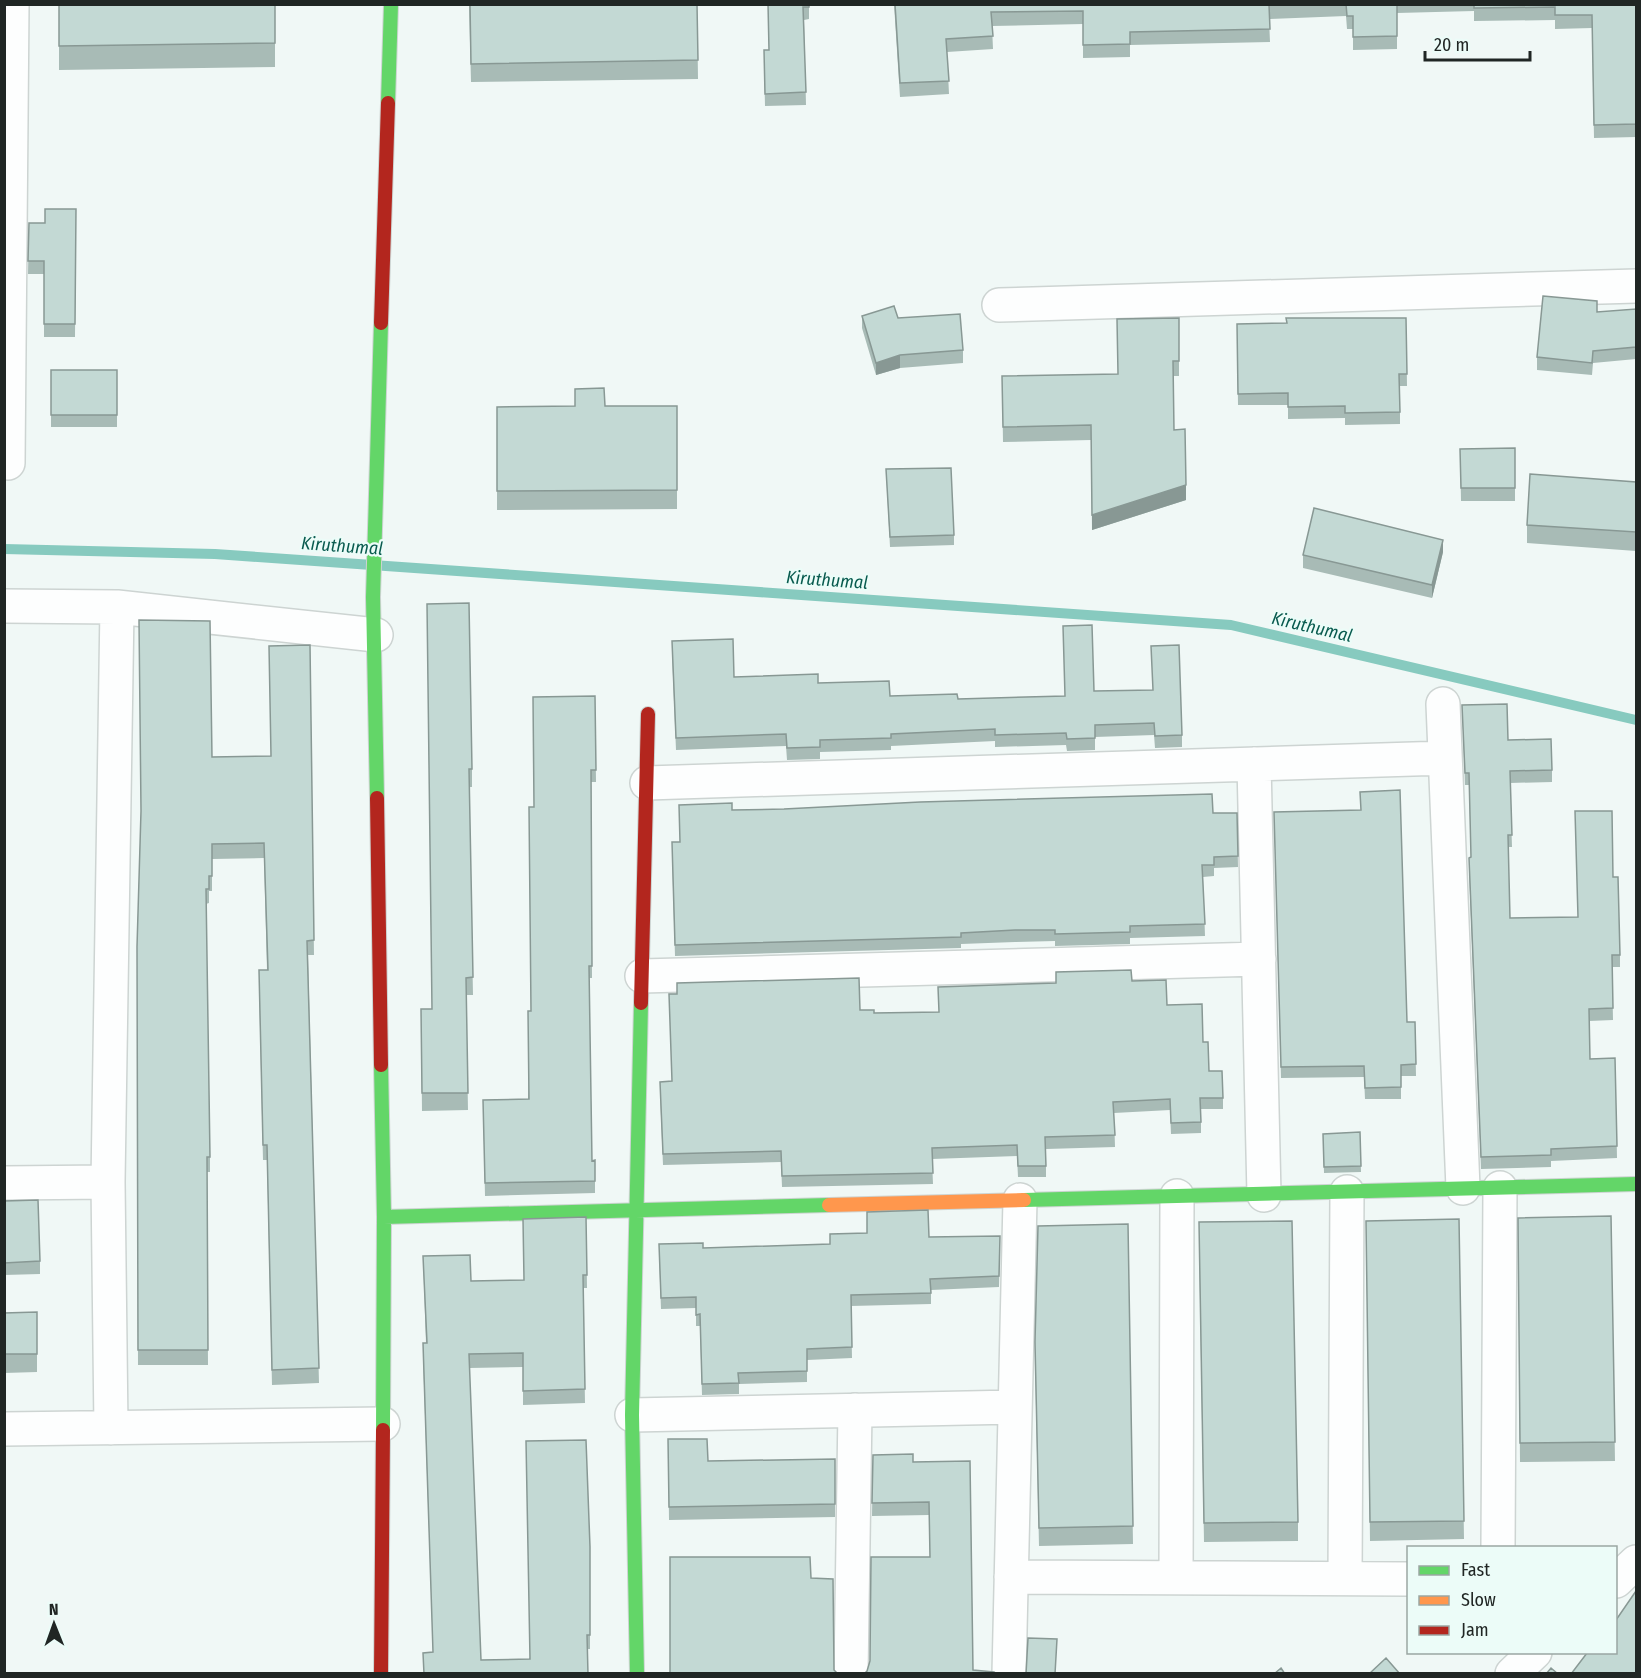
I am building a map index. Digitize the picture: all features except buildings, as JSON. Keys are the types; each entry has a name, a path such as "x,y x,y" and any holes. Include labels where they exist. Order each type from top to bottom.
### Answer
{"street":[{"path":"8,463 12,4"},
{"path":"381,1674 384,1217 374,527 391,4"},
{"path":"999,306 1636,286"},
{"path":"4,606 117,607 376,635"},
{"path":"111,1428 108,1182 117,607"},
{"path":"1443,704 1463,1188"},
{"path":"637,1674 632,1415 648,714"},
{"path":"647,783 1445,758"},
{"path":"1254,764 1264,1195"},
{"path":"642,976 1259,959"},
{"path":"4,1184 108,1182"},
{"path":"384,1217 1636,1184"},
{"path":"1498,1546 1500,1188"},
{"path":"1345,1578 1347,1192"},
{"path":"1176,1578 1177,1196"},
{"path":"1009,1674 1020,1200"},
{"path":"632,1415 1015,1407"},
{"path":"851,1674 855,1410"},
{"path":"4,1429 383,1424"},
{"path":"1011,1578 1407,1579"},
{"path":"1512,1674 1534,1654"}],"waterway":[{"name":"Kiruthumal","path":"4,549 215,554 1231,625 1636,720"}],"traffic: fast":[{"path":"388,103 391,4"},
{"path":"377,798 373,597 381,323"},
{"path":"637,1674 632,1415 641,1003"},
{"path":"381,1065 384,1217 383,1430"},
{"path":"1024,1200 1636,1184"},
{"path":"384,1217 829,1205"}],"traffic: slow":[{"path":"829,1205 1024,1200"}],"traffic: jam":[{"path":"381,323 388,103"},
{"path":"641,1003 648,714"},
{"path":"377,798 381,1065"},
{"path":"381,1674 383,1430"}]}
